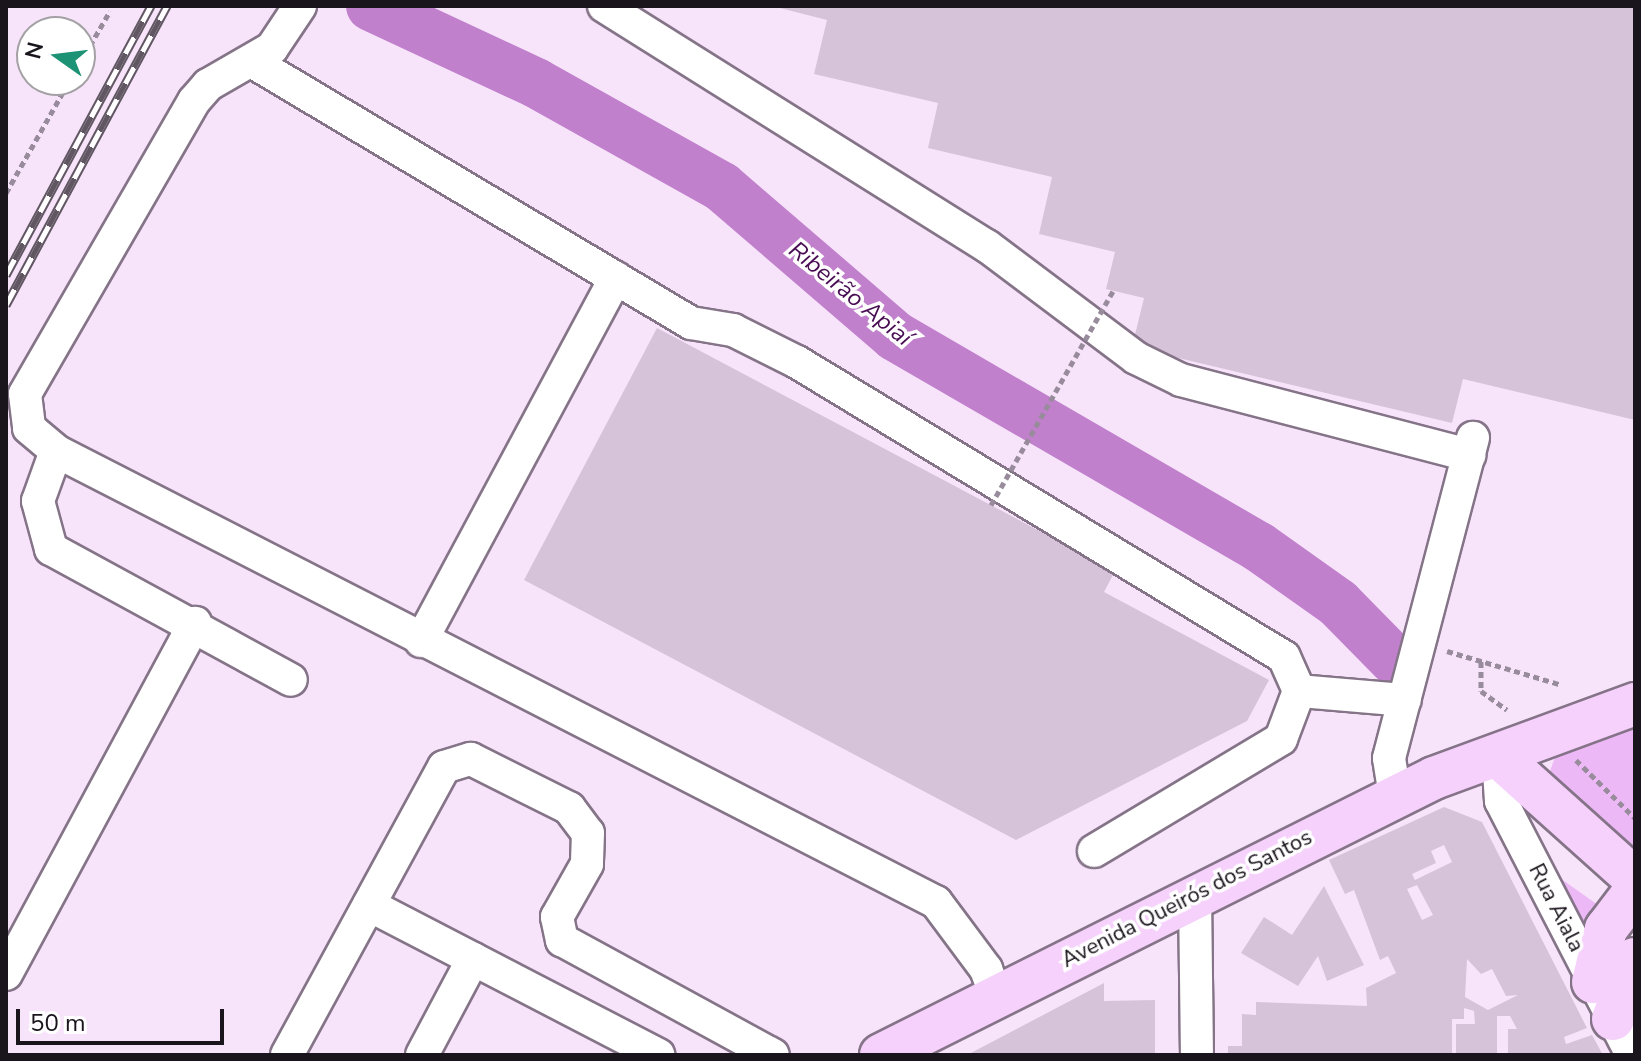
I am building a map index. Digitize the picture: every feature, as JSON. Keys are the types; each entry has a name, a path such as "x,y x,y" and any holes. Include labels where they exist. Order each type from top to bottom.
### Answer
{"main road":[{"name":"Avenida Queirós dos Santos","path":"1498,756 1538,721 1587,696 1635,686"},
{"name":"Avenida Queirós dos Santos","path":"881,1055 1195,894 1395,796 1498,756 1563,737 1635,704"},
{"path":"1498,756 1635,879"},
{"path":"1593,982 1606,929 1635,891"},
{"path":"1622,1037 1635,959"}],"street":[{"path":"300,6 286,31 253,62 208,85 194,101 25,394 29,428 56,451 421,641 936,902 986,969 996,996"},
{"path":"604,6 987,246 1136,358 1181,380 1471,446 1388,764 1395,796"},
{"path":"253,62 691,323 733,330 797,362 1261,637 1289,663 1299,691 1281,739 1261,757 1094,851"},
{"path":"421,641 616,278"},
{"path":"56,451 38,501 51,549 195,623 291,680"},
{"path":"6,974 195,623"},
{"path":"1299,691 1405,700"},
{"name":"Rua Aiala","path":"1498,756 1501,801 1622,1037"},
{"path":"287,1055 444,767 485,761 569,808 588,833 587,864 557,917 562,940 773,1055"},
{"path":"1195,894 1197,1055"},
{"path":"369,905 658,1055"},
{"path":"422,1055 473,959"}],"path":[{"path":"96,35 110,11"},
{"path":"6,193 61,96"},
{"path":"991,505 1113,291"},
{"path":"1443,663 1447,650 1559,684"},
{"path":"1481,661 1481,691 1507,710"},
{"path":"1563,737 1577,762 1635,818"}],"shaded area":[{"path":"1635,718 1635,853 1548,777 1555,757"},
{"path":"1557,876 1598,905 1585,930"}],"building":[{"path":"772,6 1635,6 1635,420 1463,379 1452,423 1132,347 1144,298 1106,289 1115,252 1039,234 1052,177 928,148 938,103 814,74 827,20"},
{"path":"657,328 1115,571 1104,592 1269,680 1247,721 1016,840 524,580"},
{"path":"1444,807 1482,822 1587,1028 1564,1037 1566,1044 1592,1035 1603,1055 1508,1055 1508,1029 1517,1029 1510,1016 1497,1016 1497,1055 1456,1055 1456,1024 1475,1024 1474,1011 1464,1008 1464,1019 1452,1019 1452,1055 1228,1055 1228,1046 1242,1046 1242,1014 1256,1015 1256,1002 1367,1006 1366,988 1396,973 1388,956 1380,960 1354,890 1345,894 1329,860","holes":["1444,845 1452,862 1415,880 1412,874 1436,863 1431,851","1417,885 1433,915 1422,920 1407,889","1467,959 1481,974 1492,969 1506,996 1518,995 1488,1010 1465,997"]},
{"path":"1324,886 1364,965 1327,981 1318,956 1298,986 1241,953 1264,917 1292,935"},
{"path":"1104,983 1104,1001 1155,1000 1155,1055 967,1055"}],"waterway":[{"name":"Ribeirão Apiaí","path":"371,6 536,83 722,187 895,336 1259,547 1338,603 1394,660"}],"railway":[{"path":"6,275 151,6"},
{"path":"6,305 167,6"}]}
